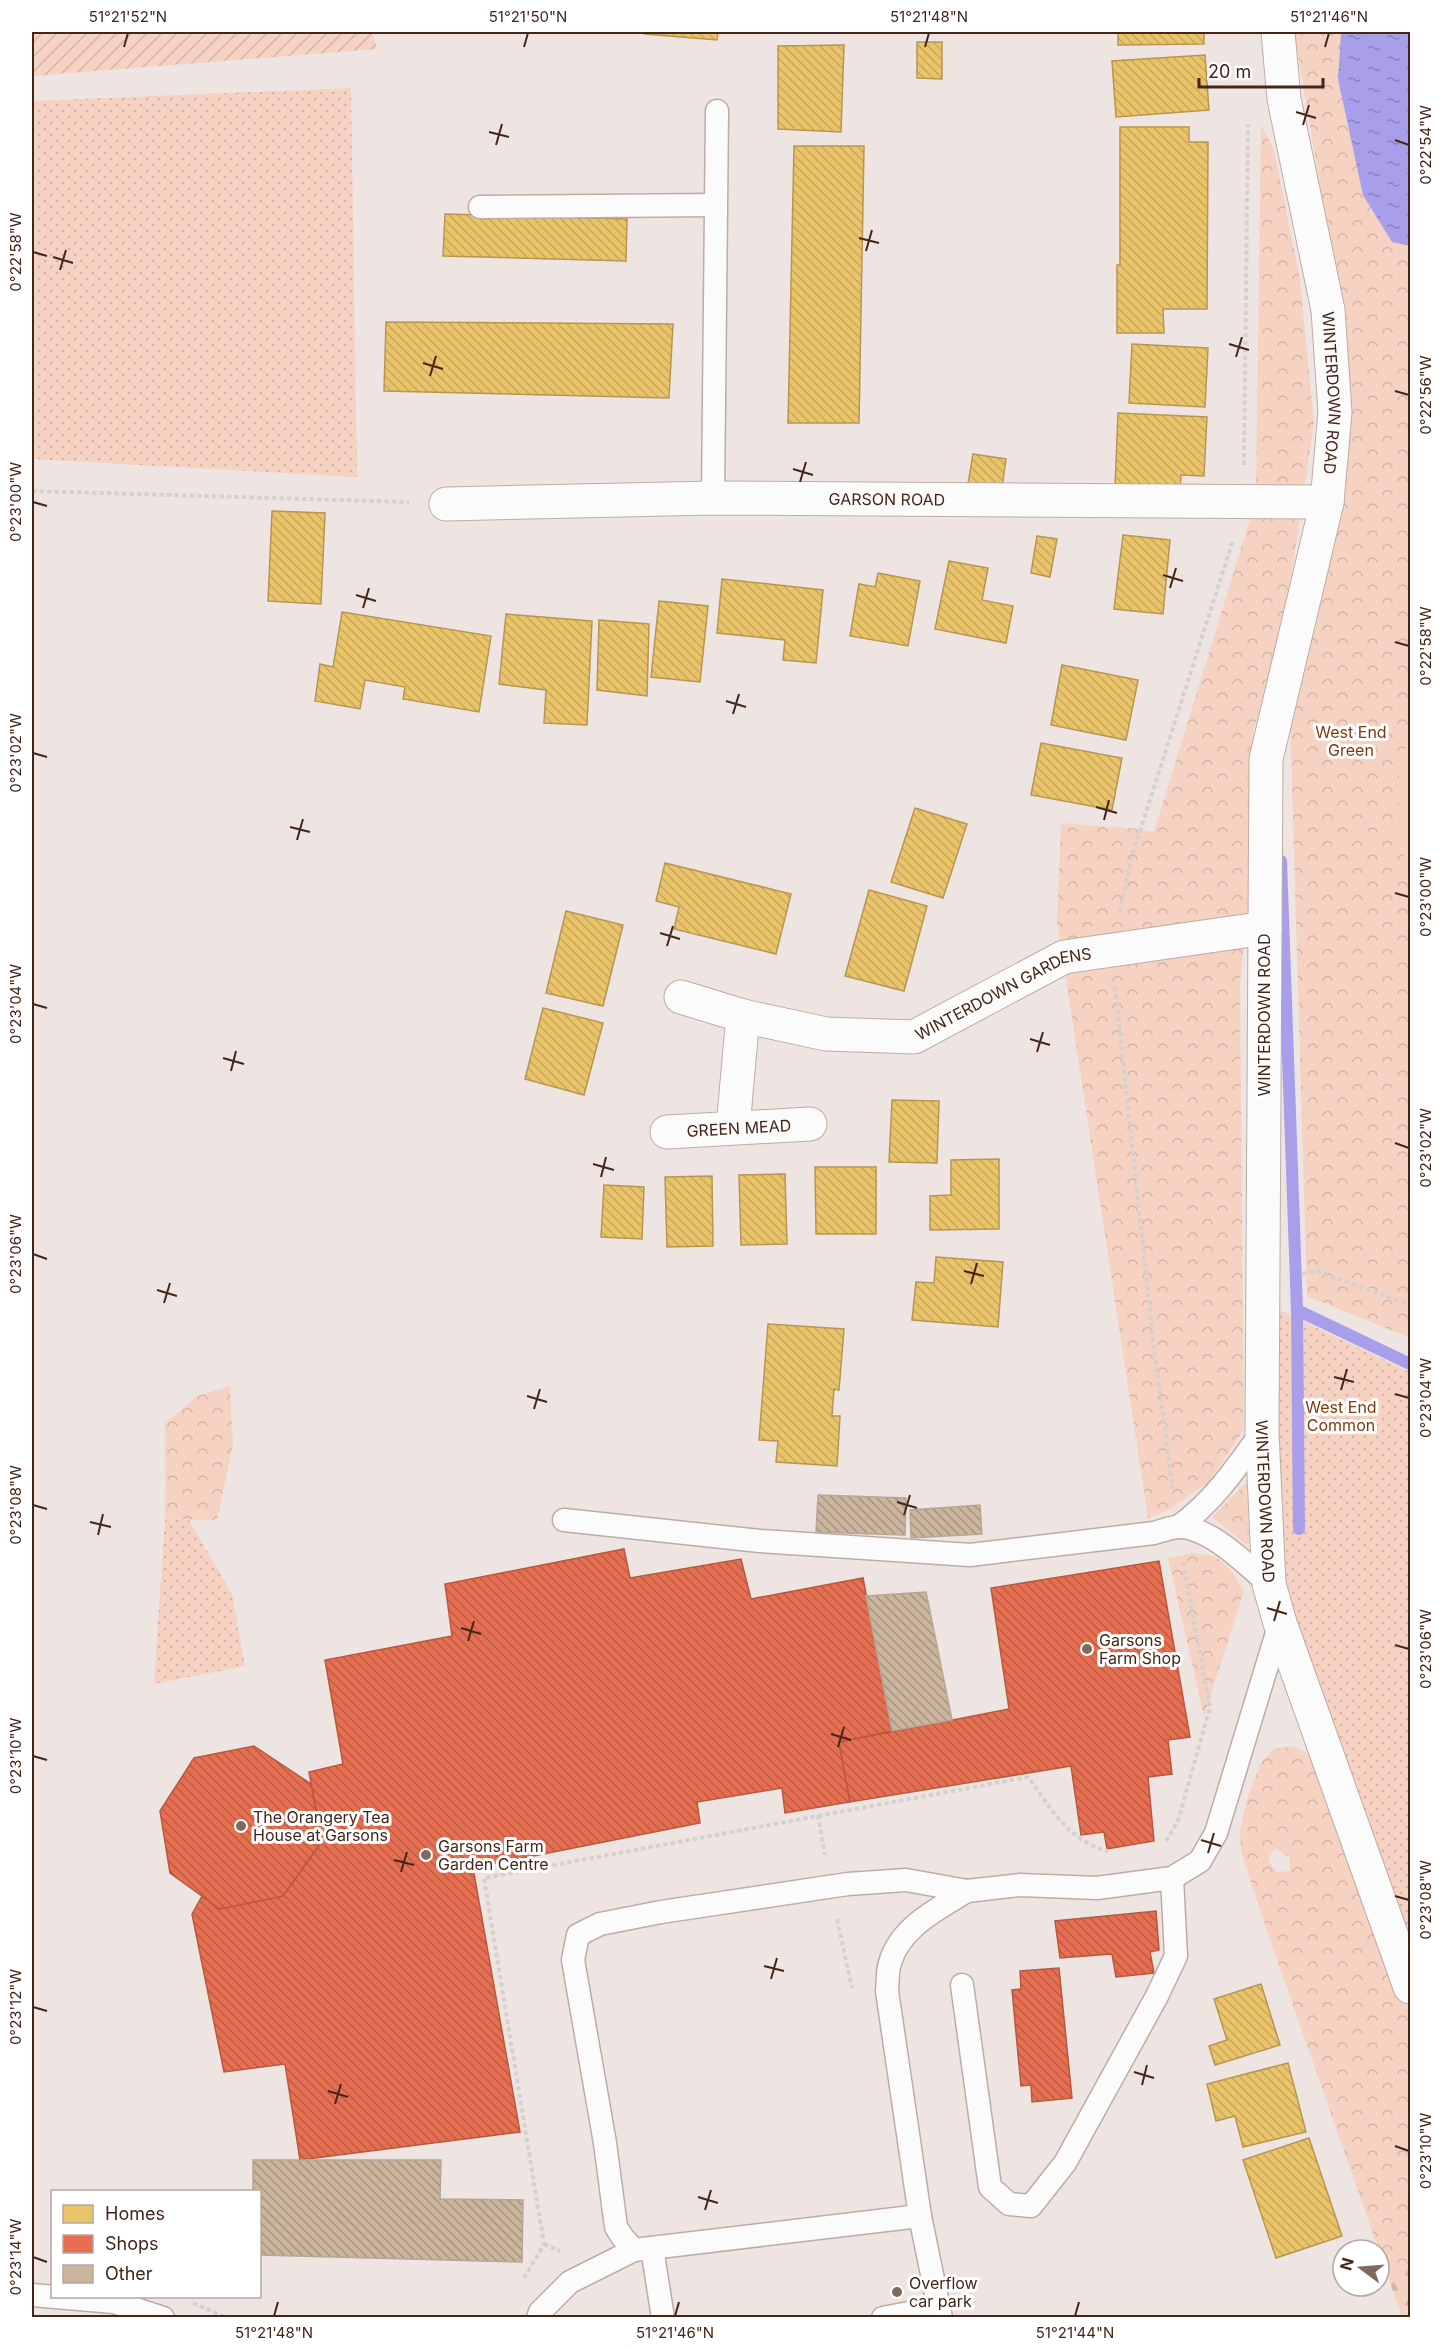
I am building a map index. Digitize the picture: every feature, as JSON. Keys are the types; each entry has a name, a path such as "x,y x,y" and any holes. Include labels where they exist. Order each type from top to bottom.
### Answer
{"street":[{"name":"WINTERDOWN ROAD","path":"1278,32 1284,99 1328,310 1335,412 1327,502 1266,759 1262,1432 1269,1584 1280,1623 1410,1987"},
{"name":"GARSON ROAD","path":"446,504 713,498 1327,502"},
{"name":"WINTERDOWN GARDENS","path":"681,997 743,1016 826,1034 914,1037 1064,957 1265,928"},
{"path":"733,1127 743,1016"},
{"name":"GREEN MEAD","path":"667,1131 810,1124"}],"lane":[{"path":"713,498 717,111"},
{"path":"480,207 715,205"},
{"path":"564,1520 760,1540 970,1555 1154,1533 1178,1527 1200,1511 1235,1471 1262,1432"},
{"path":"1178,1527 1202,1533 1224,1545 1269,1584"},
{"path":"663,2318 643,2249 622,2238 616,2227 605,2142 573,1960 578,1935 600,1924 661,1912 848,1884 906,1880 967,1891 1020,1886 1097,1888 1172,1878 1200,1861 1216,1833 1280,1623"},
{"path":"962,1985 990,2187 1009,2204 1031,2206 1065,2163 1157,1996 1176,1956 1172,1878"},
{"path":"883,2318 940,2312 920,2216 887,1991 890,1962 902,1938 918,1923 967,1891"},
{"path":"538,2318 540,2312 570,2282 643,2249 920,2216"},
{"path":"32,2295 51,2297"},
{"path":"67,2298 114,2302 163,2318"}],"path":[{"path":"1209,1707 1178,1527 1155,1358 1112,950 1132,856 1238,523 1242,502 1248,121"},
{"path":"32,490 446,504"},
{"path":"1317,1271 1410,1305"},
{"path":"189,2301 226,2318"}],"green space":[{"path":"32,32 373,32 377,49 32,76"},
{"name":"West End Green","path":"1294,32 1410,32 1410,1338 1307,1296 1290,716 1341,309"},
{"path":"351,88 357,477 32,459 32,101"},
{"path":"1261,125 1274,150 1300,279 1314,423 1283,633 1254,729 1251,875 1240,982 1244,1429 1209,1482 1168,1510 1148,1518 1057,920 1061,823 1154,832 1250,519 1256,486"},
{"path":"1410,737 1410,869 1398,845 1399,768"},
{"name":"West End Common","path":"1267,1304 1410,1372 1410,1948 1280,1578"},
{"path":"230,1386 233,1446 217,1520 165,1519 165,1424 197,1396"},
{"path":"1246,1483 1249,1543 1247,1545 1212,1517"},
{"path":"165,1519 189,1520 232,1594 245,1666 154,1684"},
{"path":"1193,1553 1215,1556 1230,1569 1244,1591 1204,1716 1168,1558"},
{"path":"1294,1746 1312,1756 1329,1778 1410,2012 1410,2265 1391,2272 1391,2238 1374,2238 1241,1851 1240,1831 1247,1800 1260,1764 1273,1749","holes":["1275,1848 1290,1858 1290,1871 1276,1872 1268,1859"]},
{"path":"1410,2265 1410,2317 1402,2317 1391,2285 1391,2272"}],"water":[{"path":"1341,32 1410,32 1410,246 1392,242 1363,195 1338,79"}],"building: Homes":[{"path":"646,32 718,32 717,40 645,34"},
{"path":"1118,32 1204,32 1204,44 1118,45"},
{"path":"917,42 942,42 942,79 917,78"},
{"path":"844,45 841,132 778,129 778,46"},
{"path":"1205,55 1209,110 1116,117 1112,61"},
{"path":"1120,127 1189,127 1189,142 1208,142 1207,309 1163,309 1164,333 1117,333 1117,265 1120,265"},
{"path":"794,146 864,146 859,423 788,423"},
{"path":"445,214 627,219 626,261 443,256"},
{"path":"386,322 673,324 669,398 384,391"},
{"path":"1132,344 1208,348 1205,407 1129,403"},
{"path":"1118,413 1207,417 1204,476 1181,475 1180,491 1115,488"},
{"path":"973,454 1006,459 1001,495 967,490"},
{"path":"272,511 325,513 321,604 268,601"},
{"path":"1123,535 1170,540 1163,614 1114,609"},
{"path":"1037,536 1057,539 1050,577 1031,573"},
{"path":"949,561 988,568 982,600 1013,606 1006,643 935,629"},
{"path":"878,573 920,581 908,646 850,636 859,584 875,587"},
{"path":"722,579 823,590 816,663 783,660 785,640 717,633"},
{"path":"659,601 708,606 700,682 651,677"},
{"path":"342,612 491,636 479,712 403,699 405,687 365,680 360,709 315,701 320,664 333,667"},
{"path":"506,614 592,621 587,725 544,723 546,690 499,684"},
{"path":"599,620 649,624 647,696 597,690"},
{"path":"1062,665 1138,680 1126,740 1051,725"},
{"path":"1041,743 1122,758 1112,810 1031,795"},
{"path":"915,808 967,824 943,898 891,882"},
{"path":"665,863 791,894 776,954 674,929 679,907 656,901"},
{"path":"869,890 927,906 904,991 845,976"},
{"path":"566,911 623,925 603,1006 546,993"},
{"path":"543,1008 603,1023 584,1095 525,1079"},
{"path":"892,1100 939,1101 937,1163 889,1162"},
{"path":"999,1159 999,1229 930,1230 930,1196 951,1195 951,1160"},
{"path":"815,1167 876,1167 876,1234 816,1234"},
{"path":"785,1174 787,1244 741,1245 739,1175"},
{"path":"712,1176 713,1246 667,1247 665,1177"},
{"path":"604,1185 644,1187 642,1239 601,1237"},
{"path":"936,1257 1003,1262 998,1327 912,1320 916,1282 934,1283"},
{"path":"768,1324 844,1329 839,1390 834,1389 832,1416 840,1416 837,1466 776,1462 778,1441 759,1440"},
{"path":"1261,1984 1280,2045 1215,2065 1209,2046 1227,2040 1214,1999"},
{"path":"1288,2063 1306,2132 1243,2147 1235,2116 1216,2121 1207,2084"},
{"path":"1309,2138 1342,2236 1276,2258 1243,2160"}],"building: Shops":[{"name":"Garsons Farm Garden Centre","path":"624,1549 630,1578 741,1559 751,1599 863,1578 892,1731 839,1742 850,1802 785,1813 782,1788 697,1802 700,1823 473,1868 520,2132 300,2160 285,2064 224,2072 192,1914 202,1896 220,1909 283,1896 322,1841 309,1772 343,1764 325,1660 452,1636 445,1584"},
{"name":"Garsons Farm Shop","path":"1159,1561 1190,1737 1168,1740 1172,1774 1148,1777 1154,1841 1107,1849 1104,1832 1081,1835 1071,1766 850,1802 839,1742 1009,1709 991,1588"},
{"name":"The Orangery Tea House at Garsons","path":"254,1746 311,1784 322,1841 283,1896 220,1909 170,1873 160,1811 194,1758"},
{"path":"1156,1911 1159,1950 1150,1952 1154,1973 1116,1977 1112,1954 1060,1958 1055,1921"},
{"path":"1059,1968 1072,2098 1032,2102 1031,2085 1021,2086 1012,1990 1021,1989 1020,1971"}],"building: Other":[{"path":"818,1495 906,1498 905,1535 816,1532"},
{"path":"980,1505 982,1534 911,1538 910,1510"},
{"path":"926,1592 952,1720 892,1731 866,1596"},
{"path":"253,2160 441,2160 440,2199 523,2200 522,2262 261,2255 261,2190 253,2190"}],"waterway":[{"path":"1281,861 1297,1310 1299,1529"},
{"path":"1297,1310 1410,1364"}],"place":[{"name":"Garsons Farm Shop","path":"1087,1649"},
{"name":"The Orangery Tea House at Garsons","path":"241,1826"},
{"name":"Garsons Farm Garden Centre","path":"426,1855"},
{"name":"Overflow car park","path":"897,2292"}]}
